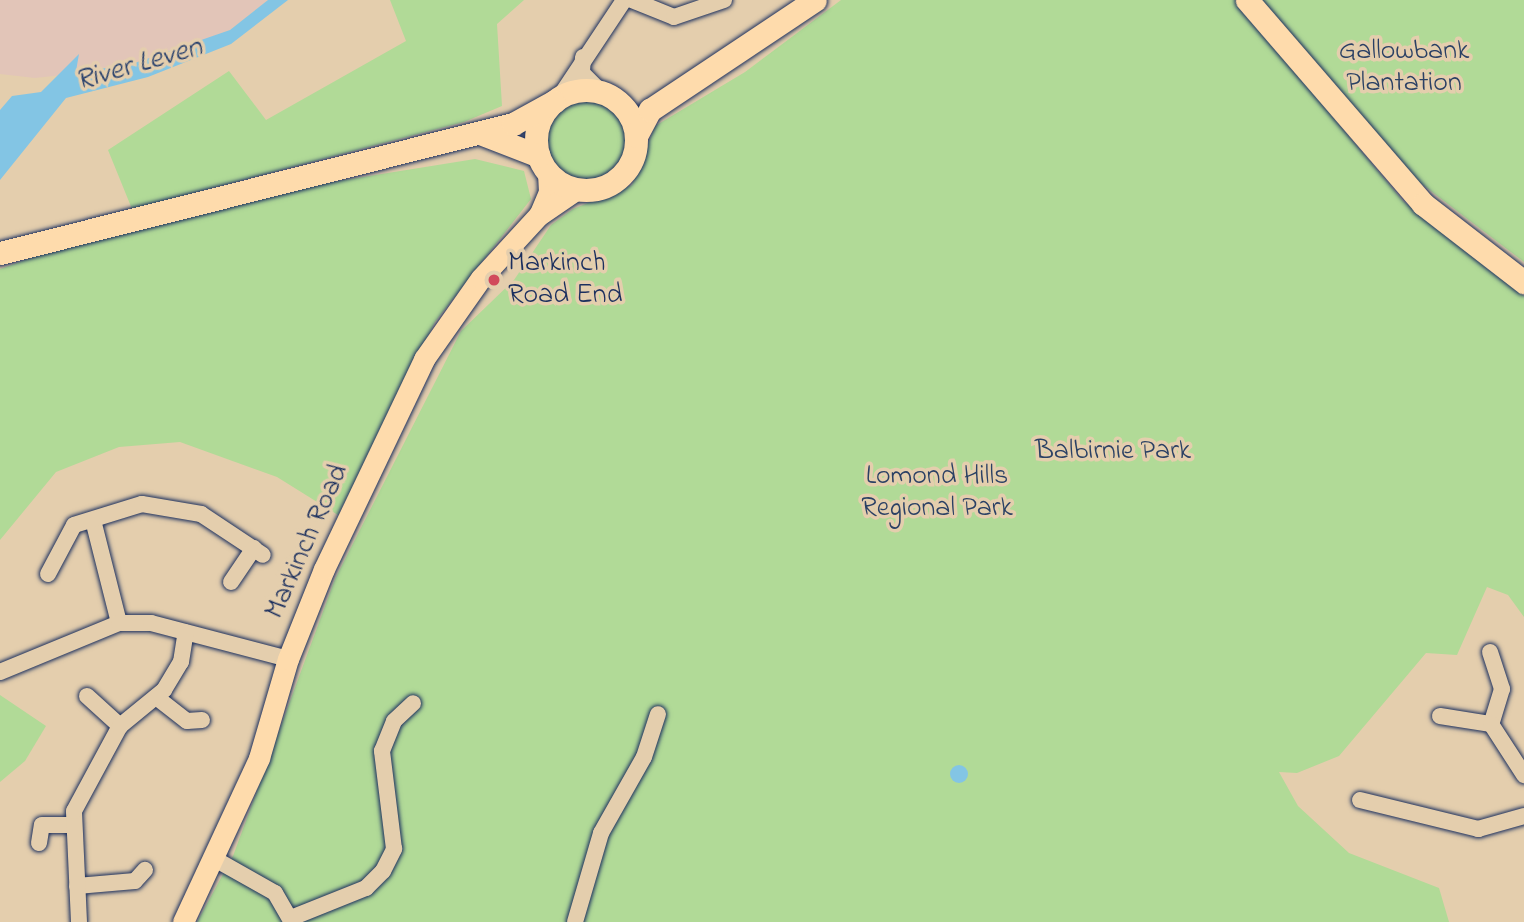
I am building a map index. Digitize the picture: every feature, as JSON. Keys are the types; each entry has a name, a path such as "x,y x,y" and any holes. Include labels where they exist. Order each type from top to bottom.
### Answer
{"highway":[{"path":"470,132 543,164 577,189 620,177 636,136 650,110 815,0"},
{"path":"1247,0 1423,204 1524,282"},
{"path":"8,251 534,117 556,100 694,83"},
{"path":"606,94 629,113 636,136"},
{"path":"543,164 538,127 556,100"}],"main road":[{"name":"Markinch Road","path":"539,215 549,192 543,164"},
{"name":"Markinch Road","path":"183,922 259,758 288,659 424,359 453,310 539,215 577,189"}],"street":[{"path":"556,100 583,54 624,0"},
{"path":"632,0 674,17 724,0"},
{"path":"583,54 582,73 606,94"},
{"path":"48,574 74,525 160,504 201,514 259,552 231,582"},
{"path":"93,520 119,623"},
{"path":"0,672 119,623 186,632 288,659"},
{"path":"79,922 74,825 91,774 120,726 156,697 181,663 186,632"},
{"path":"1490,652 1502,689 1491,724"},
{"path":"87,696 120,726"},
{"path":"156,697 178,717 202,720"},
{"path":"213,859 275,893 291,920 366,888 383,871 394,849 382,751 394,721 413,702"},
{"path":"575,922 601,833 644,757 658,714"},
{"path":"1440,716 1491,724 1524,775"},
{"path":"1360,800 1478,829 1524,816"},
{"path":"39,843 41,825 74,825"},
{"path":"76,886 135,881 145,870"}],"shaded area":[{"path":"0,0 268,0 230,30 170,53 108,70 35,78 0,74"}],"green space":[{"path":"390,0 524,0 497,24 502,106 464,122 132,209 108,150 229,71 266,120 406,41"},
{"name":"Lomond Hills Regional Park","path":"841,0 1235,0 1403,201 1524,296 1524,617 1508,595 1487,587 1457,655 1426,653 1339,756 1297,773 1279,772 1298,806 1349,853 1439,888 1449,922 197,922 233,856 335,579 461,331 514,280 551,225 573,209 632,185 655,126 745,72"},
{"name":"Gallowbank Plantation","path":"1261,0 1524,0 1524,262 1402,169"},
{"path":"588,99 604,102 617,111 626,124 629,140 626,156 617,169 604,178 588,181 572,178 559,169 550,156 547,140 550,124 559,111 572,102"},
{"path":"475,159 524,171 531,199 435,322 338,515 277,477 180,442 119,447 56,472 0,540 0,269 56,249 313,185"},
{"path":"0,695 46,726 25,761 0,782"}],"water":[{"name":"River Leven","path":"268,0 288,0 231,44 148,77 66,98 0,180 0,110 12,96 41,92 79,54 76,71 126,66 230,30"},
{"path":"955,765 963,765 968,774 966,781 955,783 950,778 950,770"}],"place":[{"name":"Markinch Road End","path":"494,280"}],"park label":[{"name":"Balbirnie Park","path":"1113,452"}]}
